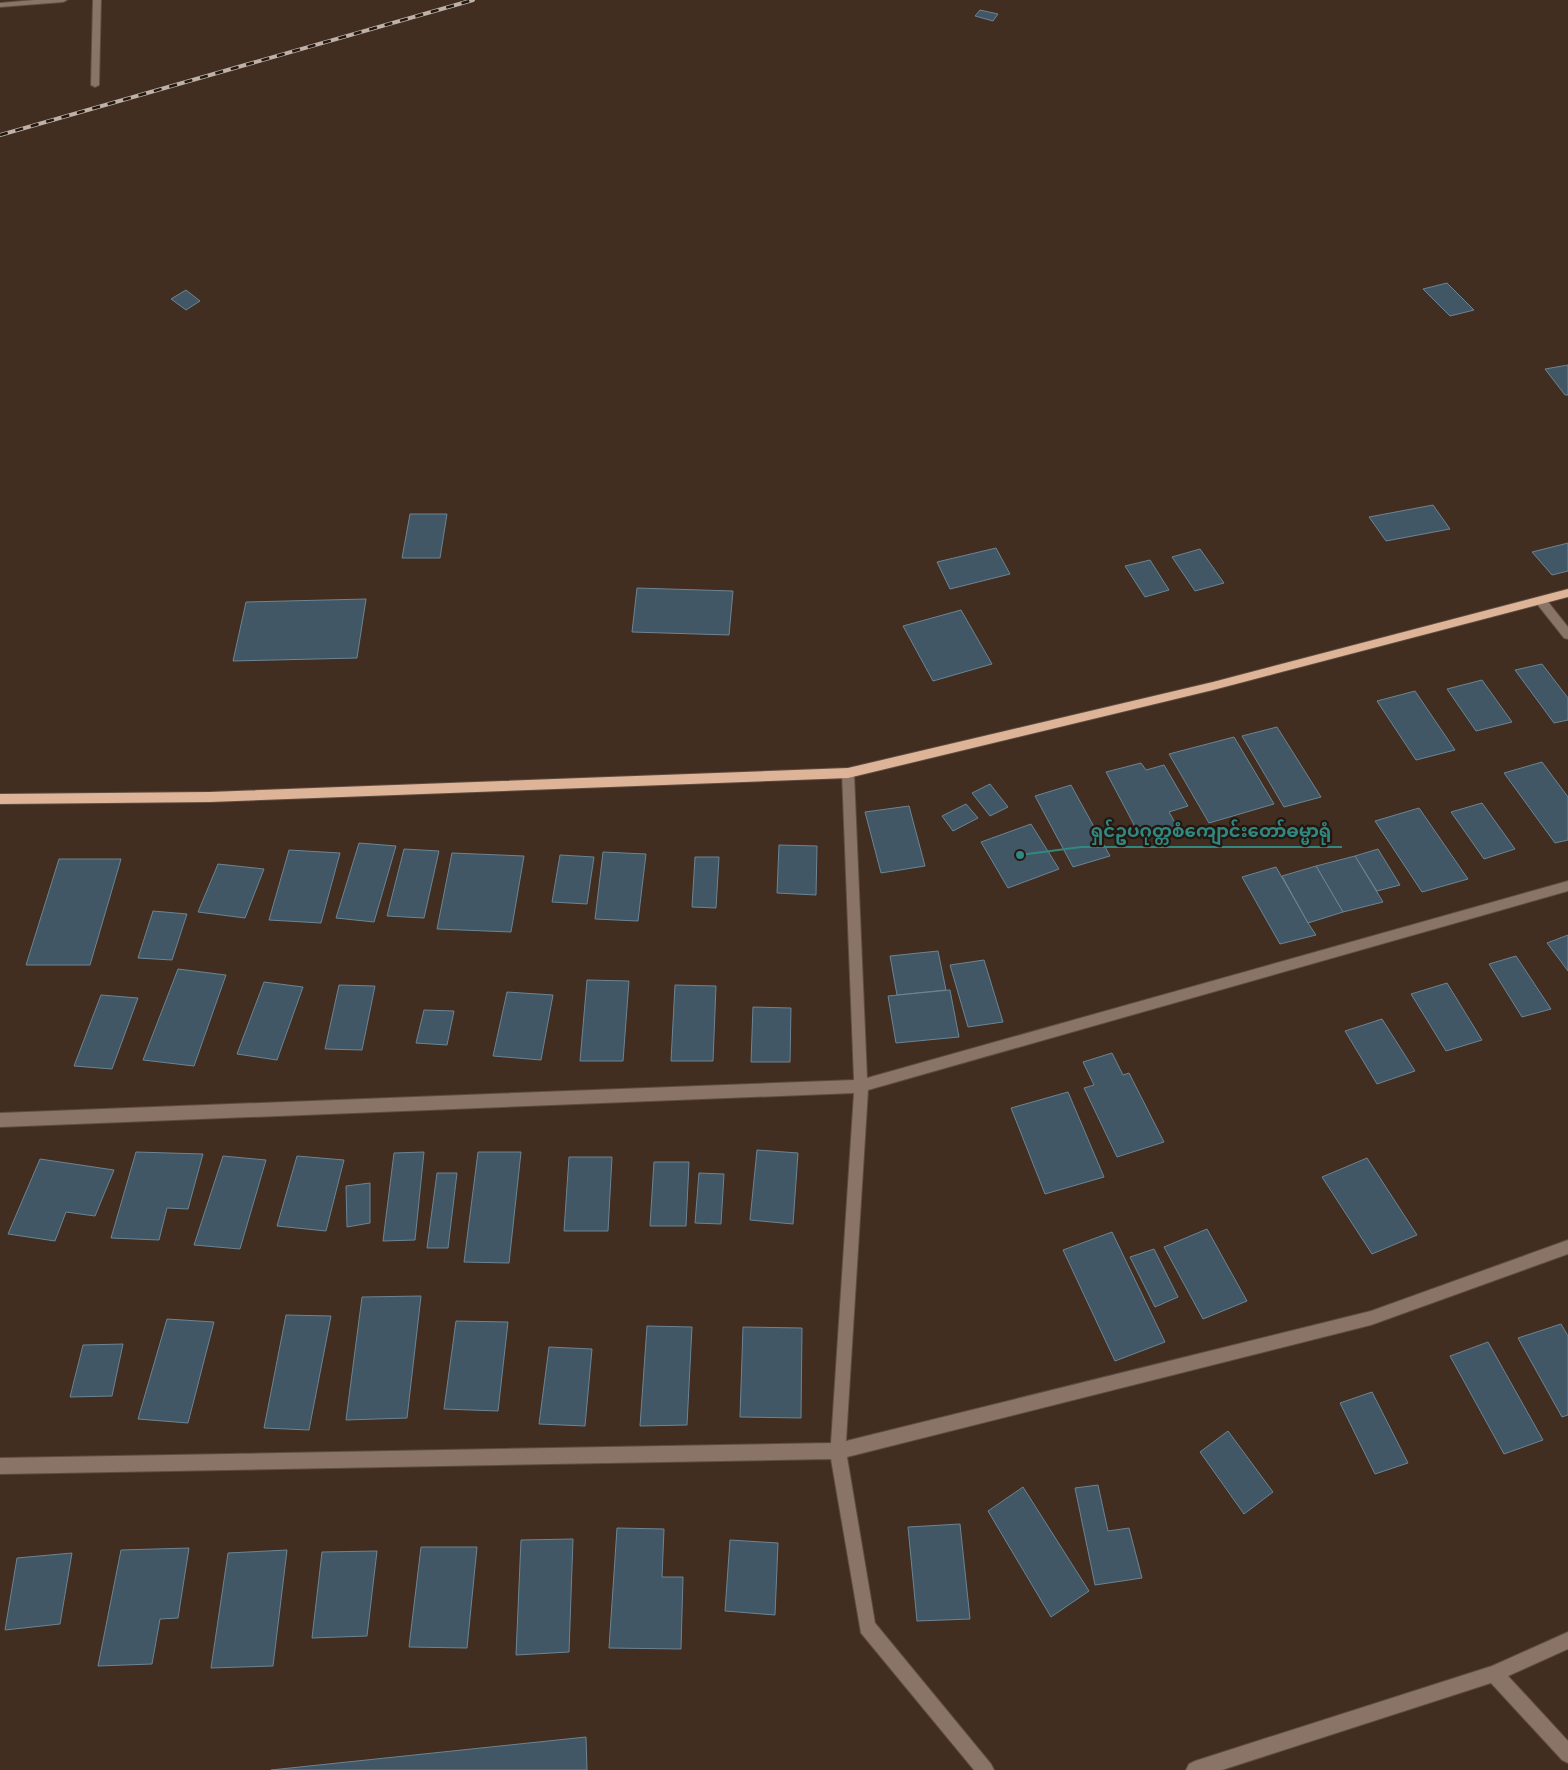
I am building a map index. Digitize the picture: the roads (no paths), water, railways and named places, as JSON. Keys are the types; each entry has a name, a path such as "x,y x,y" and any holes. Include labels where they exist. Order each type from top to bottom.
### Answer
{"main road":[{"path":"0,799 210,796 848,773 1213,686 1568,594"}],"street":[{"path":"0,6 63,0"},
{"path":"95,85 97,0"},
{"path":"1541,601 1568,635"},
{"path":"848,773 861,1086 838,1451 867,1627 984,1770"},
{"path":"0,1120 861,1086 1568,886"},
{"path":"0,1466 838,1451 1371,1318 1568,1247"},
{"path":"1195,1770 1494,1674 1568,1640"},
{"path":"1494,1674 1568,1754"}],"railway":[{"path":"0,135 473,0"}],"place":[{"name":"ရှင်ဥပဂုတ္တစံကျောင်းတော်ဓမ္မာရုံ","path":"1020,855"}]}
